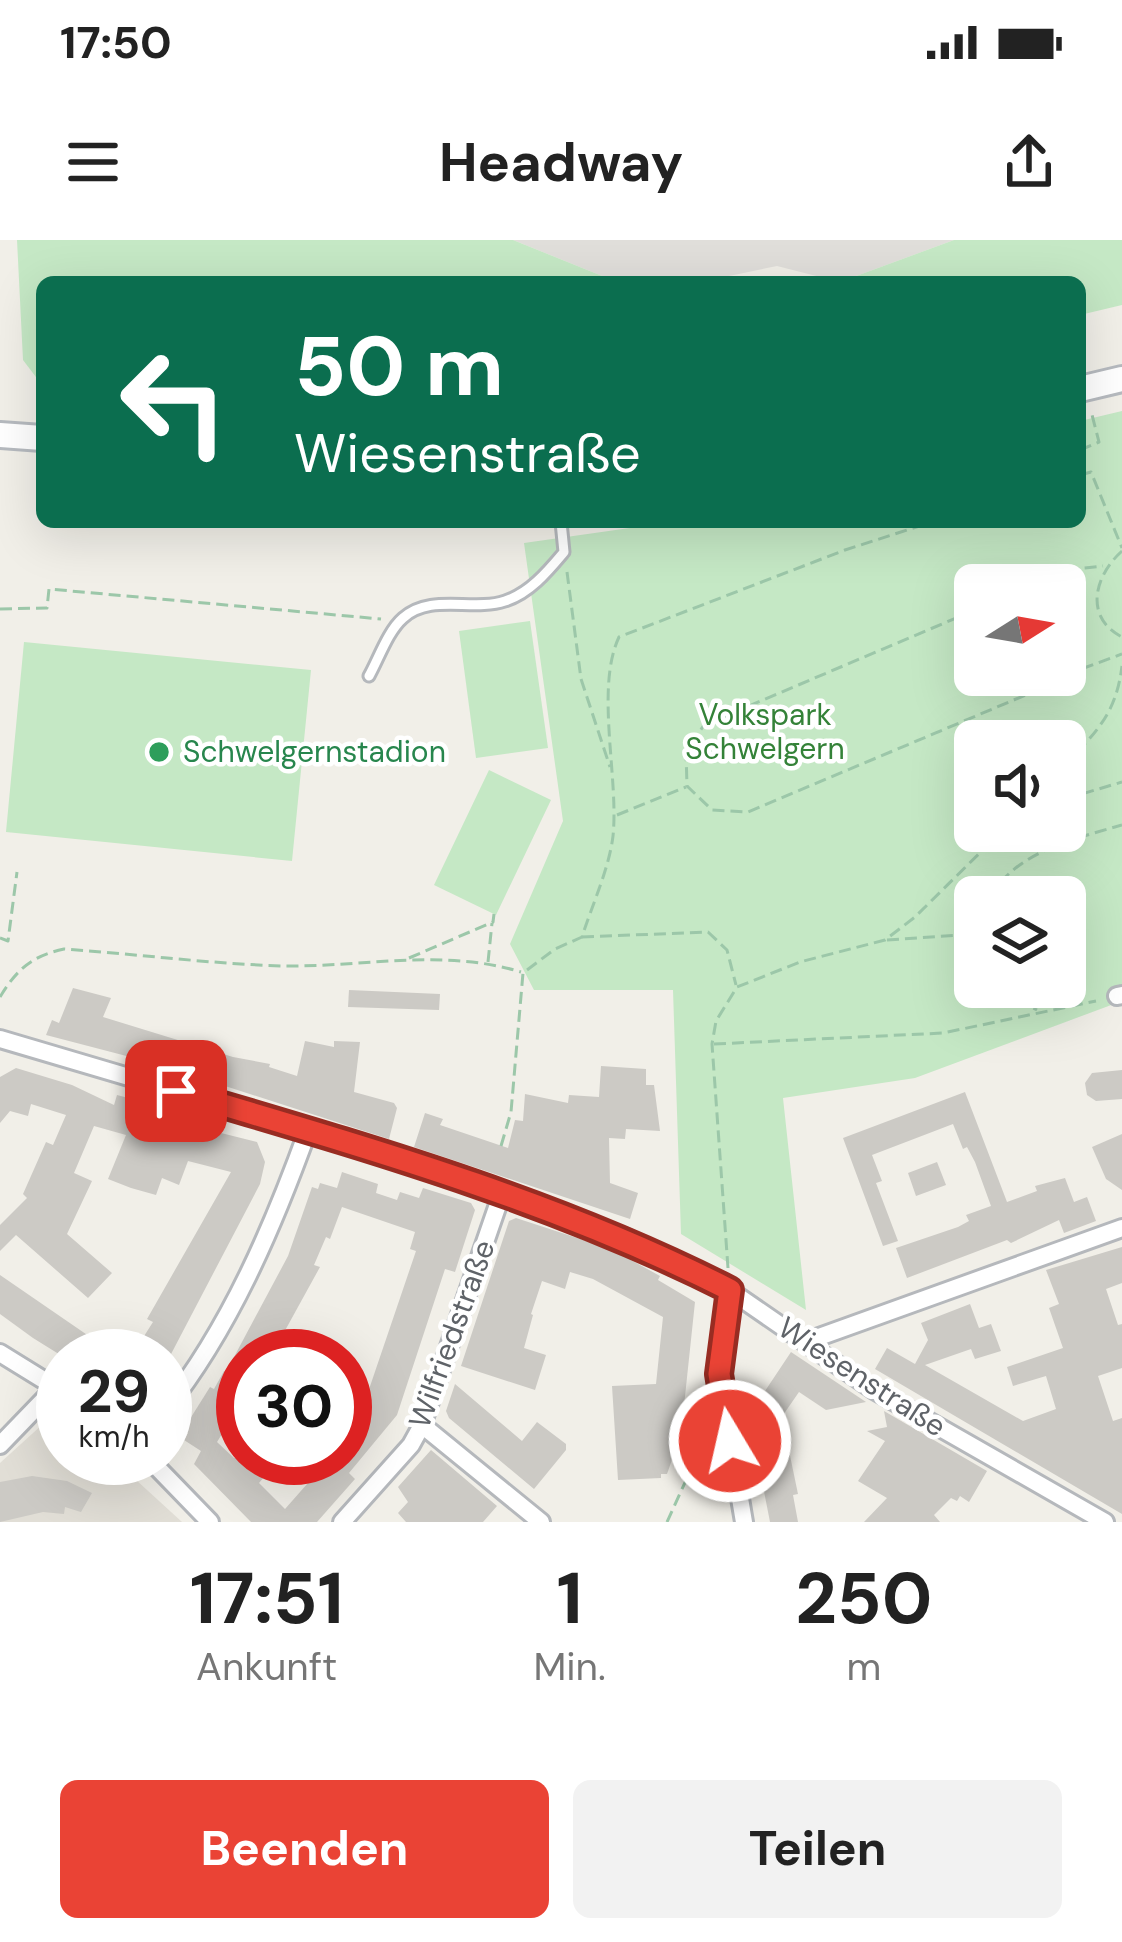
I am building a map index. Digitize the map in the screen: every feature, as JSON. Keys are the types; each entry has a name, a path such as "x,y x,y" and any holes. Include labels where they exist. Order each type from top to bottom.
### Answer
{"main road":[{"path":"1086,387 1122,379"},
{"path":"0,435 36,438"}],"street":[{"name":"Wiesenstraße","path":"0,1040 308,1130 627,1238 730,1290 874,1390 1105,1522"},
{"path":"192,1367 236,1298 280,1206 308,1130"},
{"name":"Wilfriedstraße","path":"342,1522 411,1445 422,1425 502,1193"},
{"path":"805,1342 1122,1228"},
{"path":"730,1290 719,1374 744,1522"},
{"path":"0,1353 36,1375"},
{"path":"0,1445 36,1412"},
{"path":"422,1425 541,1522"},
{"path":"174,1485 210,1522"}],"lane":[{"path":"369,676 399,620 417,608 507,601 541,578 564,552 562,528"}],"path":[{"path":"1086,398 1099,442 1086,447"},
{"path":"1086,473 1090,472 1122,550 1105,566 1096,593 1101,616 1122,637"},
{"path":"582,937 613,841 609,679 619,637 914,528"},
{"path":"564,552 581,679 613,774"},
{"path":"1086,568 1105,566"},
{"path":"0,609 47,608 49,589 399,620"},
{"path":"954,619 704,724 686,752 687,786 712,810 748,812 1018,696"},
{"path":"1086,668 1122,654"},
{"path":"1086,742 1103,724 1118,695 1122,666"},
{"path":"1086,793 1122,782"},
{"path":"614,817 687,786"},
{"path":"1005,876 1031,856 1122,825"},
{"path":"885,940 981,852"},
{"path":"0,938 8,941 17,872"},
{"path":"488,962 494,914"},
{"path":"407,959 493,922"},
{"path":"501,1146 511,1112 523,973 555,949 582,937 708,932 727,950 737,987"},
{"path":"730,1290 712,1044 716,1021 737,987 800,962 885,940 954,935"},
{"path":"0,997 16,970 41,954 64,949 285,966 407,959 488,962 523,973"},
{"path":"712,1044 943,1033 1120,995"},
{"path":"1033,1008 1041,1012"},
{"path":"667,1522 693,1466 707,1396 719,1374"}],"shaded area":[{"path":"513,240 954,240 856,276 816,276 777,266 729,276 602,276"},
{"path":"36,1430 36,1485 142,1485 182,1522 0,1522 0,1463"}],"green space":[{"path":"17,240 513,240 602,276 36,276 36,377 23,360"},
{"path":"954,240 1122,240 1122,305 1086,314 1086,276 856,276"},
{"name":"Volkspark Schwelgern","path":"1122,411 1122,1001 915,1078 783,1098 806,1310 681,1234 673,990 534,990 510,944 563,821 524,543 630,528 1086,528 1086,420"},
{"path":"530,621 548,748 476,758 459,631"},
{"path":"24,642 311,670 292,861 6,832"},
{"path":"489,770 551,800 496,915 434,885"}],"building":[{"path":"73,988 111,998 103,1017 270,1064 297,1076 305,1041 334,1047 334,1041 360,1042 354,1092 394,1103 397,1108 389,1139 225,1086 226,1082 46,1035 52,1020 59,1023"},
{"path":"349,990 440,994 439,1010 348,1007"},
{"path":"601,1066 646,1069 646,1085 654,1085 660,1131 626,1129 625,1139 609,1138 610,1183 638,1193 630,1219 414,1147 425,1113 443,1119 440,1125 508,1148 515,1120 523,1121 525,1094 568,1103 569,1095 599,1097"},
{"path":"16,1068 72,1085 114,1105 117,1095 192,1115 189,1125 257,1142 265,1162 260,1184 184,1329 149,1329 153,1322 147,1319 231,1172 188,1161 179,1185 162,1178 156,1195 131,1188 108,1179 126,1135 94,1126 74,1173 92,1181 67,1234 112,1273 88,1298 16,1235 0,1251 0,1225 27,1198 23,1194 46,1142 53,1145 66,1115 31,1104 28,1116 10,1111 0,1123 0,1077"},
{"path":"1122,1070 1122,1099 1096,1101 1087,1095 1085,1083 1092,1073"},
{"path":"965,1092 1007,1202 1037,1191 1035,1186 1065,1178 1074,1202 1087,1197 1096,1221 1064,1233 1059,1220 1011,1243 1007,1240 907,1278 896,1248 958,1227 969,1221 966,1215 991,1206 975,1162 967,1147 963,1149 953,1124 872,1155 882,1181 876,1183 898,1241 883,1246 843,1138"},
{"path":"1122,1134 1122,1190 1106,1179 1092,1147"},
{"path":"937,1162 946,1185 916,1196 908,1173"},
{"path":"342,1172 378,1184 376,1193 397,1200 400,1192 419,1198 423,1188 471,1203 475,1210 455,1272 445,1269 397,1415 372,1445 372,1380 416,1251 410,1249 415,1232 342,1207 314,1265 320,1267 286,1329 249,1329 288,1256 312,1187 318,1189 320,1183 337,1188"},
{"path":"516,1218 611,1249 695,1302 681,1434 667,1474 661,1478 618,1480 612,1386 656,1384 663,1317 593,1279 570,1272 565,1289 542,1281 531,1314 524,1348 546,1355 535,1390 461,1366 509,1221"},
{"path":"1122,1247 1122,1283 1106,1289 1118,1325 1122,1324 1122,1368 1098,1376 1113,1421 1122,1418 1122,1514 875,1369 887,1348 915,1364 928,1340 921,1323 970,1304 979,1328 991,1324 1001,1351 975,1359 971,1349 925,1365 1023,1421 1056,1409 1046,1376 1013,1386 1007,1367 1063,1348 1049,1308 1059,1304 1046,1270"},
{"path":"0,1275 79,1329 36,1329 36,1340 0,1314"},
{"path":"791,1352 866,1402 826,1410 799,1392 781,1418 767,1421 770,1435 758,1452 788,1446 798,1494 793,1495 798,1522 770,1522 751,1425 745,1426 740,1396 765,1391"},
{"path":"455,1384 522,1441 537,1422 566,1444 534,1489 449,1418 446,1411"},
{"path":"216,1385 216,1485 261,1485 285,1509 306,1485 350,1485 317,1522 251,1522 194,1464 201,1451 192,1445 192,1416 210,1387"},
{"path":"884,1411 987,1471 969,1502 960,1496 957,1501 951,1498 934,1515 940,1522 864,1522 887,1498 858,1481 885,1441 867,1431 887,1427"},
{"path":"431,1450 497,1506 483,1522 406,1522 398,1513 408,1502 398,1487"},
{"path":"32,1476 36,1485 75,1485 92,1493 81,1512 65,1507 64,1514 43,1512 0,1522 0,1482"}],"place":[{"name":"Schwelgernstadion","path":"159,752"}],"route":[{"path":"176,1091 502,1193 627,1238 730,1290 719,1374 730,1441"}]}
